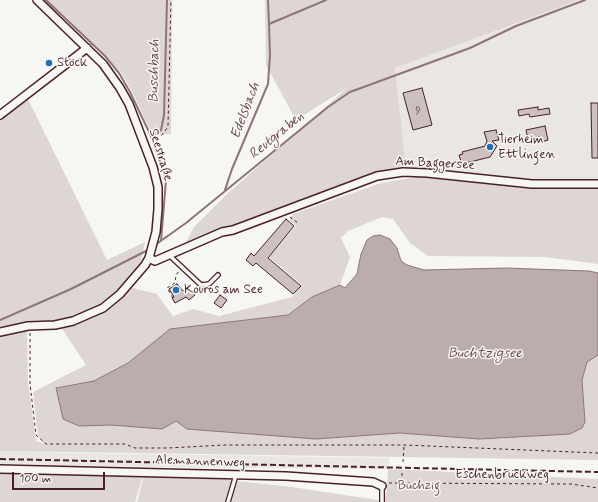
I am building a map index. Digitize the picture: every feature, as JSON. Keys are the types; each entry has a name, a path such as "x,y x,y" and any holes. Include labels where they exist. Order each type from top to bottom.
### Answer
{"street":[{"name":"Seestraße","path":"0,332 30,326 54,325 74,321 103,308 120,294 150,255 154,243 158,209 158,187 146,146 120,88 103,64 37,0"},
{"path":"0,115 87,48"},
{"name":"Am Baggersee","path":"168,255 222,232 240,227 377,176 403,172 427,173 532,184 598,184"},
{"path":"150,255 155,261 168,255"},
{"name":"Alemannenweg","path":"0,469 236,475 373,482 382,486"}],"lane":[{"path":"168,255 201,285 209,284 218,275"},
{"path":"228,502 236,475"},
{"path":"382,486 382,502"}],"path":[{"path":"146,146 164,133 168,126 171,0"},
{"path":"290,217 298,223"},
{"path":"173,298 166,288 175,283 174,281 177,274"},
{"path":"30,326 30,384 36,435 46,444 125,444 134,448 225,445 404,445 598,453"},
{"path":"403,462 404,445"},
{"path":"402,472 402,482"},
{"name":"Eschenbrückweg","path":"382,486 385,483 402,482 572,484 598,488"}],"shaded area":[{"path":"579,0 598,0 598,180 533,179 406,170 395,68"},
{"path":"0,451 390,458 388,469 152,467 0,464"}],"green space":[{"path":"40,0 172,0 171,134 156,135 156,129 151,132 132,91 120,71 62,13 56,16"},
{"path":"265,0 579,0 395,68 406,170 379,173 185,244 194,227 227,194 347,88 296,120 266,65"},
{"path":"28,99 107,260 145,242 141,262 134,273 104,304 90,312 55,322 27,324 28,381 36,441 44,444 38,436 33,392 86,365 61,327 88,320 101,312 129,287 157,294 173,316 193,309 219,316 292,297 302,285 269,257 296,226 289,220 293,214 381,183 416,177 533,186 598,187 598,264 545,257 428,256 410,243 393,219 382,217 348,231 341,238 350,257 340,285 312,297 288,315 170,329 128,363 94,381 56,388 79,426 176,421 316,439 400,433 479,439 570,434 582,428 585,422 582,380 587,362 598,355 598,460 0,451 0,120"},
{"path":"0,468 143,475 135,502 0,502"},
{"name":"Buchzig","path":"388,469 598,479 598,502 137,502 144,475 191,476 292,487 384,501 387,490"}],"water":[{"name":"Buchtzigsee","path":"380,235 390,239 397,248 401,261 407,265 424,270 506,268 589,271 598,273 598,355 587,362 582,380 585,422 582,428 570,434 479,439 400,433 316,439 187,429 176,421 162,429 111,425 79,426 63,419 56,388 94,381 128,363 170,329 288,315 312,297 340,285 345,288 357,274 361,254 367,240 373,236"}],"building":[{"path":"422,88 432,125 413,130 403,93"},
{"path":"591,103 598,103 598,158 592,158"},
{"path":"538,107 538,110 549,108 550,114 530,117 529,114 519,116 518,110"},
{"path":"545,126 548,140 541,142 540,137 528,139 526,130"},
{"name":"Tierheim Ettlingen","path":"496,130 499,140 492,141 497,146 490,157 462,164 459,155 463,154 462,152 485,146 487,141 484,132"},
{"path":"286,219 294,226 268,258 301,286 293,294 256,263 253,266 246,260 251,253 254,256"},
{"path":"177,284 183,291 189,288 195,295 189,300 186,297 175,303 172,298 174,297 169,289"},
{"path":"220,295 227,300 221,308 214,303"}],"waterway":[{"path":"46,0 105,56 119,73 130,92 151,136"},
{"name":"Buschbach","path":"151,137 161,130 164,115 167,0"},
{"path":"268,0 269,24"},
{"name":"Edelsbach","path":"225,190 232,169 268,84 270,55 269,24 326,0"},
{"name":"Reutgraben","path":"155,245 186,223 328,107 350,92 470,48 516,26 585,0"},
{"name":"Buschbach","path":"155,146 166,180 161,241"},
{"name":"Reutgraben","path":"0,320 71,289 150,249"}],"railway":[{"path":"0,459 598,472"}],"place":[{"name":"Stöck","path":"49,63"},
{"name":"Tierheim Ettlingen","path":"490,147"},
{"name":"Kouros am See","path":"176,290"}]}
